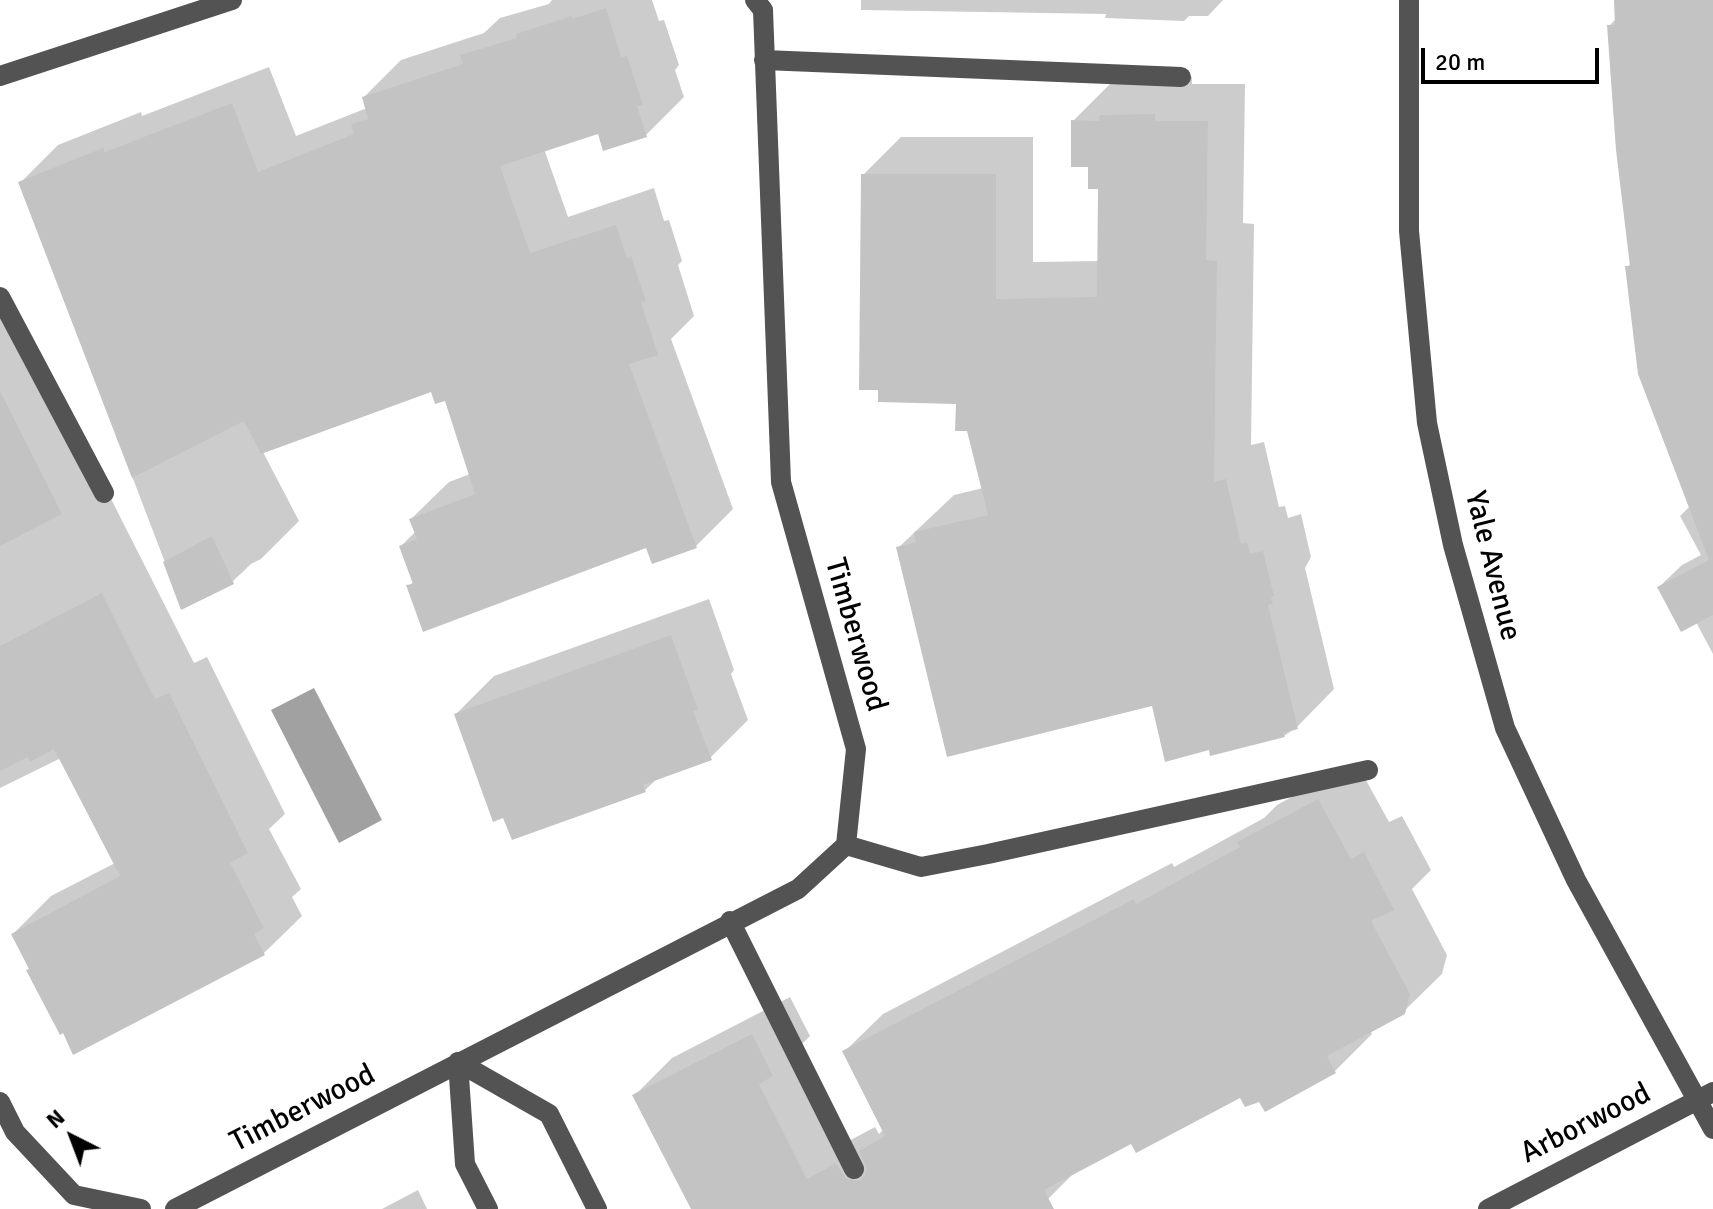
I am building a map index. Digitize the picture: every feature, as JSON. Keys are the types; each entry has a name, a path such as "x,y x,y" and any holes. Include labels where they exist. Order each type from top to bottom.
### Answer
{"street":[{"path":"0,76 232,0"},
{"name":"Timberwood","path":"175,1209 730,921 798,889 846,845 856,749 781,482 763,10 755,0"},
{"name":"Yale Avenue","path":"1409,0 1409,231 1427,423 1453,545 1505,728 1576,880 1706,1096 1713,1129"},
{"path":"764,60 1181,77"},
{"path":"0,297 104,493"},
{"path":"846,845 921,867 1368,770"},
{"path":"730,921 854,1169"},
{"path":"458,1062 465,1164 488,1209"},
{"path":"458,1062 549,1114 597,1209"},
{"name":"Arborwood","path":"1488,1209 1706,1096"},
{"path":"0,1102 15,1132 74,1195 106,1205 141,1209"}],"shaded area":[{"path":"314,688 382,820 339,843 271,710"}],"building":[{"path":"1614,0 1713,0 1713,615 1681,632 1657,587 1709,560 1638,374 1625,266 1630,266 1616,150 1607,25 1615,25"},
{"path":"606,8 621,57 627,56 643,105 637,106 647,137 603,151 598,134 500,166 530,253 616,225 627,258 631,256 646,301 641,302 658,355 629,364 697,548 652,564 646,548 423,632 406,585 413,584 399,546 417,539 409,519 475,494 445,401 435,404 431,392 261,454 244,421 132,478 18,182 103,148 105,152 232,103 258,172 354,134 351,124 368,119 362,97 463,64 460,55 517,38 516,34"},
{"path":"1155,114 1155,121 1208,121 1206,260 1217,261 1214,482 1226,479 1241,544 1247,542 1250,554 1263,551 1274,596 1271,597 1273,604 1268,605 1298,729 1283,733 1285,737 1210,756 1209,750 1165,762 1152,706 947,757 896,547 916,542 914,532 988,515 967,431 955,431 956,404 878,402 878,390 859,390 861,174 996,174 996,299 1097,297 1098,189 1088,189 1088,167 1071,167 1071,120 1099,121 1100,115"},
{"path":"0,391 62,514 0,546"},
{"path":"212,536 234,584 181,610 163,562"},
{"path":"102,593 155,699 169,693 248,853 230,863 264,928 254,934 265,955 73,1055 26,970 29,969 11,934 120,876 54,749 30,762 28,757 0,771 0,646"},
{"path":"671,635 698,710 693,711 712,760 643,785 646,792 512,840 503,818 493,822 454,714"},
{"path":"1318,799 1351,859 1364,852 1394,910 1371,921 1410,994 1405,1014 1327,1056 1336,1073 1265,1112 1259,1102 1245,1107 1240,1098 1136,1153 1131,1144 1044,1190 1054,1209 691,1209 632,1095 752,1034 773,1076 759,1084 807,1179 836,1163 846,1179 859,1181 867,1169 859,1151 885,1136 842,1051 1134,899 1136,904 1240,847 1237,842"}]}
